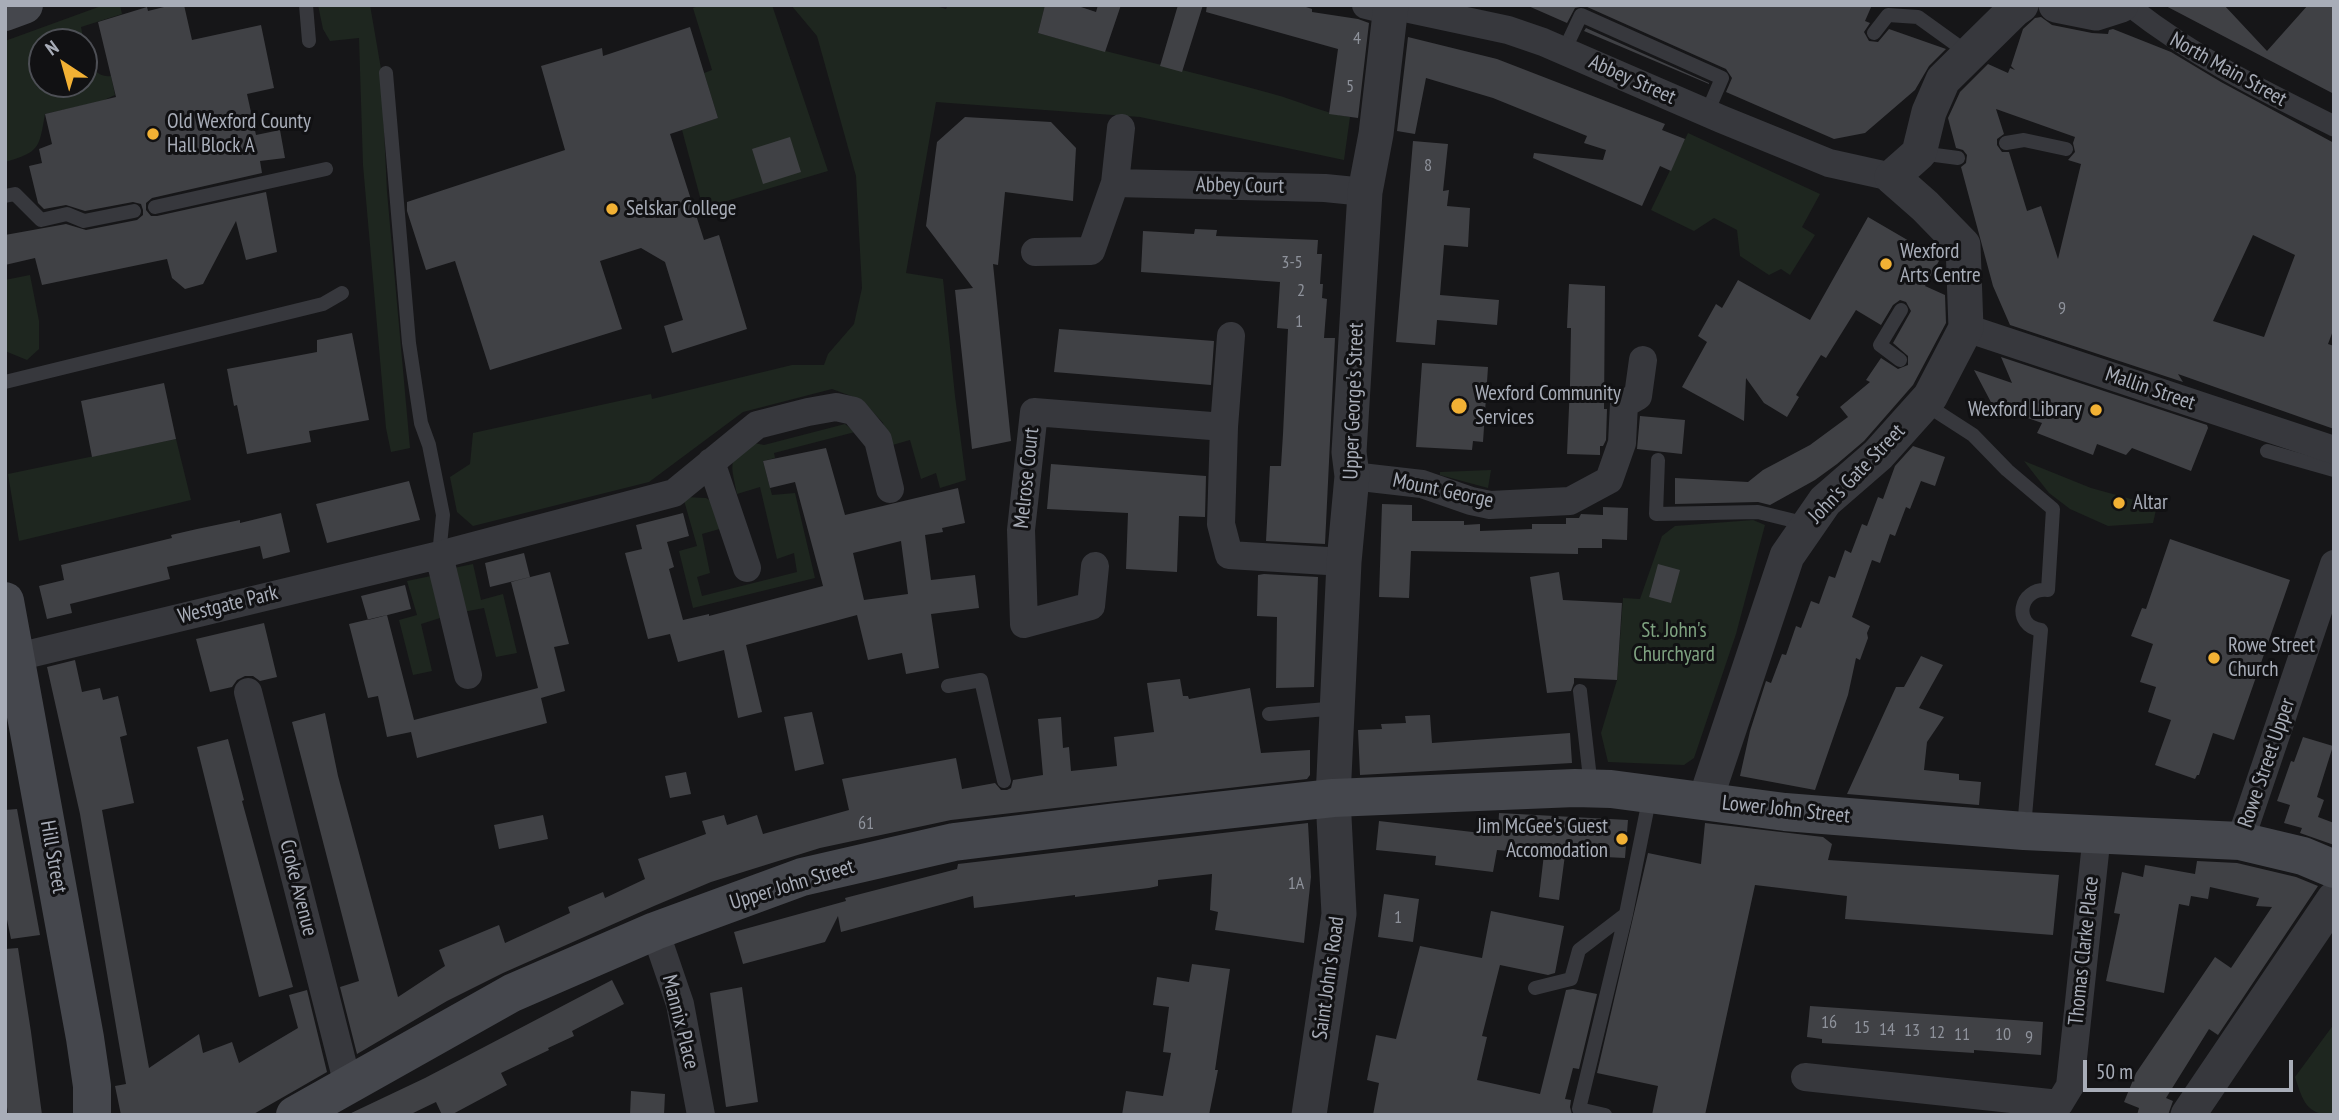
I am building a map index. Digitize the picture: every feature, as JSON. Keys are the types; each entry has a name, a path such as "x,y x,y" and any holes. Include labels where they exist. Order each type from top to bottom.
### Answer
{"main road":[{"name":"Hill Street","path":"5,601 85,1038 92,1086 92,1115"},
{"name":"Lower John Street","path":"1332,798 1591,788 1785,812 2024,831 2240,841 2304,856 2334,869"},
{"name":"Upper John Street","path":"295,1115 512,993 655,931 802,877 1011,830 1332,798"}],"street":[{"name":"Abbey Street","path":"1367,5 1391,5 1508,30 1829,163 1892,177"},
{"name":"Upper George's Street","path":"1332,798 1344,562 1352,476 1349,452 1364,192 1376,134 1391,5"},
{"path":"1892,177 1919,153 1929,112 1942,80 2021,5"},
{"path":"2056,5 2096,13 2121,5"},
{"name":"North Main Street","path":"2128,5 2168,37 2234,77 2334,126"},
{"path":"1035,252 1091,251 1115,183 1121,128"},
{"name":"John's Gate Street","path":"1705,800 1787,556 1825,501 1878,455 1930,397 1966,328 1963,245 1892,177"},
{"name":"Abbey Court","path":"1115,183 1325,188 1364,192"},
{"name":"Mallin Street","path":"1966,328 2334,450"},
{"path":"1231,336 1224,427 1221,524 1229,555 1344,562"},
{"name":"Mount George","path":"1352,476 1422,484 1490,505 1570,500 1609,480 1622,443 1624,404 1637,396 1643,360"},
{"name":"Westgate Park","path":"17,657 439,555 674,494 757,425 836,407 854,411 878,440 890,489"},
{"name":"Melrose Court","path":"1095,566 1091,606 1024,624 1021,530 1034,412 1224,427"},
{"path":"711,462 747,568"},
{"path":"439,555 468,675"},
{"name":"Rowe Street Upper","path":"2240,841 2334,565"},
{"name":"Croke Avenue","path":"248,692 348,1085"},
{"name":"Saint John's Road","path":"1309,1115 1339,914 1332,798"},
{"name":"Thomas Clarke Place","path":"1805,1077 2059,1104 2070,1086 2097,834"},
{"path":"2188,1115 2334,899"},
{"name":"Mannix Place","path":"655,931 680,1004 701,1115"}],"lane":[{"path":"306,5 309,41"},
{"path":"1564,51 1581,15 1593,20 1722,78 1707,113"},
{"path":"1874,33 1888,15 1918,16 1968,53"},
{"path":"386,73 409,343 421,422 429,445 443,515 439,555"},
{"path":"2006,144 2024,140 2066,149"},
{"path":"1919,153 1958,158"},
{"path":"155,207 326,169"},
{"path":"5,196 15,194 41,220 67,214 84,221 134,211"},
{"path":"5,382 323,304 342,293"},
{"path":"1900,360 1880,345 1901,310"},
{"path":"1924,403 1973,435 2007,470 2053,509 2048,590 2041,589 2028,595 2022,607 2024,620 2038,630 2024,831"},
{"path":"2267,451 2334,470"},
{"path":"1658,460 1656,513 1758,512 1808,524"},
{"path":"948,686 981,680 1003,781"},
{"path":"1580,691 1591,788"},
{"path":"1269,714 1338,708"},
{"path":"1605,1115 1579,1109 1626,914 1650,794"},
{"path":"1535,988 1571,979 1579,950 1626,914"}],"green space":[{"path":"104,5 120,5 122,14 81,27 41,28"},
{"path":"318,5 370,5 381,69 387,192 410,448 391,452 386,428 363,165 359,38 330,41 323,29"},
{"path":"701,5 772,5 828,171 703,208 682,130 718,118 704,73 712,70 693,8"},
{"path":"791,5 933,5 946,9 948,5 1045,5 1038,33 1244,86 1350,117 1344,160 1140,117 936,102 906,273 943,279 966,480 940,488 936,473 921,479 910,440 889,446 883,423 862,400 832,389 743,412 649,482 473,526 457,512 450,477 470,464 473,433 651,394 652,399 792,365 824,365 828,354 854,324 862,288 856,176 817,36"},
{"path":"28,33 28,98 98,98 98,72 111,76 115,95 102,101 45,114 36,147 25,155 5,162 5,41"},
{"path":"1688,133 1820,194 1802,227 1815,235 1790,275 1781,269 1769,275 1740,256 1737,230 1714,218 1694,231 1651,210"},
{"path":"30,275 39,321 39,349 27,360 5,351 5,280"},
{"path":"845,424 855,432 774,453 775,458 763,461 772,495 795,493 815,578 693,608 679,551 697,546 683,497 706,498 717,504 723,528 702,534 710,573 697,577 702,596 797,572 794,553 777,559 760,487 737,494 732,465 737,454 749,442 764,445"},
{"path":"176,439 191,500 19,541 8,474"},
{"path":"2024,461 2091,488 2138,501 2156,510 2153,523 2108,526 2070,509 2049,493"},
{"path":"1491,470 1488,488 1440,475 1440,472"},
{"name":"St. John's Churchyard","path":"1753,520 1765,525 1736,634 1694,758 1684,765 1608,762 1601,733 1617,680 1623,598 1640,599 1662,536 1675,526"},
{"path":"473,564 481,600 503,594 517,653 496,657 484,608 463,612 454,568"},
{"path":"431,576 440,618 421,624 432,671 413,675 399,620 417,615 407,581"},
{"path":"2334,1024 2334,1115 2311,1109 2295,1077"}],"building":[{"path":"184,5 192,40 261,25 274,88 247,94 256,135 280,130 285,158 260,161 262,173 152,198 146,203 146,210 151,216 157,216 266,192 277,252 246,260 236,221 203,284 185,289 172,278 167,259 42,285 35,258 5,265 5,235 66,224 86,230 137,220 143,215 141,204 133,202 85,211 66,205 44,209 38,203 29,166 42,163 39,149 52,144 45,114 116,97 98,22 147,7 148,11"},
{"path":"1045,5 1075,5 1096,12 1098,5 1121,5 1105,52 1038,33"},
{"path":"1178,5 1203,5 1182,72 1160,66"},
{"path":"1207,5 1300,5 1312,9 1312,12 1369,23 1358,118 1329,114 1338,49 1206,12"},
{"path":"1526,5 1872,5 1865,21 1870,23 1864,32 1869,41 1878,42 1889,29 1946,49 1929,66 1915,90 1865,133 1834,139 1726,92 1732,78 1726,69 1585,6 1575,8 1567,23"},
{"path":"2164,5 2224,5 2267,51 2308,5 2334,5 2334,94"},
{"path":"2041,17 2052,25 2092,33 2108,34 2109,30 2113,29 2171,52 2334,143 2334,328 2328,344 2334,346 2334,429 2178,374 2183,382 2010,325 1993,286 1961,167 1966,163 1967,155 1956,148 1948,118 1960,92 1988,64 2008,73 2010,68 2015,70 2011,66 2023,29 2035,18","holes":["1996,109 2075,137 2075,152 2068,160 2081,164 2058,259 2041,206 2027,211 2009,152 2002,152 1997,145 1997,139 2004,134","2253,235 2295,255 2264,337 2213,321"]},
{"path":"690,27 718,118 670,134 704,240 719,235 747,329 672,353 664,326 683,320 665,262 641,248 600,261 622,329 490,370 455,261 426,270 407,211 407,202 565,150 541,66 602,48 603,56"},
{"path":"1586,28 1709,83 1709,84 1584,31"},
{"path":"1408,37 1497,59 1665,124 1662,130 1685,139 1671,171 1660,166 1642,206 1533,158 1534,153 1603,160 1606,150 1584,143 1587,136 1493,98 1426,78 1415,134 1397,131"},
{"path":"965,117 1051,122 1076,148 1073,201 1005,192 998,265 993,264 1011,441 972,449 955,290 973,288 926,226 937,142"},
{"path":"790,137 801,172 763,184 752,149"},
{"path":"1413,141 1448,144 1443,191 1449,190 1447,206 1470,208 1468,247 1444,245 1440,295 1499,300 1497,325 1437,320 1435,345 1396,342"},
{"path":"1868,217 1940,259 1925,286 1945,295 1946,323 1913,385 1864,441 1837,464 1815,480 1770,505 1758,502 1675,504 1675,478 1748,482 1763,470 1810,445 1848,417 1840,407 1870,382 1866,380 1881,358 1898,369 1908,365 1908,356 1893,343 1911,311 1906,302 1900,300 1893,305 1881,325 1856,310 1826,358 1821,355 1796,395 1799,397 1787,417 1764,403 1746,378 1744,421 1682,387 1707,342 1698,336 1716,304 1722,308 1738,280 1810,320"},
{"path":"1195,229 1217,230 1216,236 1318,240 1317,254 1322,254 1322,298 1327,299 1324,338 1335,338 1325,544 1266,541 1270,466 1281,466 1283,434 1288,329 1277,328 1280,282 1141,272 1143,231 1194,234"},
{"path":"1569,284 1605,286 1604,409 1607,409 1606,440 1603,446 1600,446 1600,455 1567,454 1571,328 1567,328"},
{"path":"1059,329 1214,341 1211,385 1054,372"},
{"path":"352,333 369,420 309,431 311,442 247,454 227,369 317,352 317,340"},
{"name":"Wexford Library","path":"2001,357 2207,425 2191,471 2132,448 2126,455 2097,444 2093,455 2037,433 2042,423 1993,406 1974,370 2012,383"},
{"path":"1422,363 1488,367 1483,442 1473,441 1472,450 1416,447"},
{"path":"164,383 176,439 92,457 81,401"},
{"path":"1640,416 1685,420 1682,454 1637,449"},
{"path":"1913,446 1945,457 1935,486 1921,481 1910,509 1906,507 1895,536 1890,534 1880,563 1872,560 1852,617 1870,626 1868,638 1860,660 1856,658 1848,695 1815,790 1740,776 1750,731 1766,681 1771,683 1782,654 1786,655 1796,626 1801,628 1811,601 1819,604 1829,576 1835,578 1845,550 1851,553 1862,524 1867,526 1878,497 1883,499 1895,466"},
{"path":"826,448 845,515 958,488 965,523 942,528 943,532 925,535 931,580 975,575 979,608 931,614 939,668 906,674 902,653 868,660 857,615 746,645 762,712 738,718 724,650 678,662 670,634 648,639 625,553 642,549 636,525 683,513 689,536 667,542 674,567 669,569 683,620 709,616 823,586 795,482 770,488 763,461","holes":["901,541 908,594 864,600 853,553"]},
{"path":"1051,464 1206,476 1205,517 1179,516 1177,572 1126,569 1128,513 1047,509"},
{"path":"409,481 420,520 327,543 316,504"},
{"path":"1382,504 1412,505 1412,521 1464,521 1464,525 1480,524 1480,531 1532,529 1532,524 1566,524 1566,518 1579,518 1581,514 1603,515 1603,507 1628,508 1627,540 1602,539 1602,548 1578,548 1578,554 1411,551 1409,598 1379,597"},
{"path":"281,513 290,552 263,559 260,546 167,567 170,579 70,604 72,613 47,619 39,586 64,580 61,565 172,538 171,535"},
{"name":"Rowe Street Church","path":"2170,539 2290,580 2234,740 2213,733 2199,775 2195,779 2155,765 2171,720 2148,712 2156,687 2140,682 2153,644 2131,636 2142,608 2146,609"},
{"path":"524,553 530,577 490,587 485,563"},
{"path":"1658,564 1680,570 1671,603 1649,597"},
{"path":"550,572 569,644 554,647 565,691 541,698 547,723 417,758 411,732 387,737 378,696 368,698 349,624 387,615 414,720 453,710 538,688 511,582"},
{"path":"1559,572 1563,600 1622,603 1617,680 1574,678 1571,691 1547,693 1530,577"},
{"path":"1258,575 1318,577 1314,687 1276,688 1277,617 1257,616"},
{"path":"405,585 411,609 368,620 361,596"},
{"path":"264,623 277,677 260,681 253,676 245,676 237,680 232,687 210,692 196,639"},
{"path":"1921,656 1943,665 1919,708 1944,717 1927,742 1924,770 1959,774 1959,780 1981,782 1979,805 1847,794 1896,687 1904,687"},
{"path":"75,660 82,692 100,688 103,700 118,696 127,735 120,737 134,803 102,810 149,1068 199,1034 203,1053 232,1042 239,1063 298,1028 289,995 307,990 327,1072 252,1115 121,1115 115,1086 126,1084 80,814 47,667"},
{"path":"1180,679 1183,696 1188,696 1189,699 1250,688 1261,753 1310,750 1310,775 1307,779 951,820 820,848 711,882 503,973 447,1001 357,1054 340,987 359,981 292,722 325,713 338,776 398,997 445,966 439,950 499,925 505,943 570,913 568,907 603,892 605,898 645,879 638,859 706,834 702,821 724,815 727,825 757,815 763,834 849,810 842,779 956,758 962,789 995,783 1001,790 1007,790 1011,788 1013,780 1043,775 1038,719 1061,717 1063,748 1069,747 1071,771 1117,766 1114,737 1154,732 1147,683"},
{"path":"812,712 824,764 795,771 784,717"},
{"path":"1430,715 1432,743 1570,733 1572,763 1360,775 1358,730 1382,729 1381,724 1406,723 1405,716"},
{"path":"2303,737 2333,746 2317,797 2324,800 2318,817 2334,823 2334,845 2300,833 2302,828 2284,823 2290,805 2277,801"},
{"path":"228,739 244,800 242,801 293,987 259,997 197,747"},
{"path":"686,772 691,794 670,798 665,776"},
{"path":"17,809 40,935 11,939 5,910 5,810"},
{"path":"1499,813 1628,820 1625,858 1565,855 1559,900 1539,897 1544,854 1497,850 1493,872 1435,865 1436,856 1376,850 1379,821 1498,835"},
{"path":"543,815 548,839 499,849 494,825"},
{"path":"1308,823 1311,877 1304,943 1215,930 1218,912 1210,910 1212,874 1158,880 1158,886 1149,888 974,908 973,896 841,932 838,916 825,942 743,964 734,932 846,901 845,898 957,869 958,864"},
{"path":"1705,823 1823,837 1832,844 1828,860 2059,875 2053,935 1845,919 1847,896 1755,885 1705,1115 1652,1115 1658,1086 1597,1073 1648,853 1701,864"},
{"path":"2197,861 2237,863 2296,877 2318,886 2218,1035 2209,1029 2166,1098 2173,1101 2168,1115 2137,1115 2139,1108 2124,1102 2136,1073 2215,957 2231,968 2272,907 2256,906 2259,898 2210,887 2208,899 2191,896 2189,906 2179,904 2164,993 2106,981 2120,914 2114,913 2122,872 2143,877 2145,865 2195,874"},
{"path":"1384,894 1419,899 1413,942 1378,937"},
{"path":"1491,911 1564,926 1555,973 1548,975 1500,965 1482,1036 1487,1037 1477,1080 1540,1094 1566,990 1597,994 1579,1069 1573,1068 1565,1099 1571,1100 1572,1115 1373,1115 1379,1083 1367,1080 1376,1035 1396,1039 1420,946 1482,958"},
{"path":"18,948 42,1115 8,1115 5,1091 5,949"},
{"path":"1192,964 1230,969 1215,1070 1218,1070 1209,1115 1122,1115 1126,1091 1163,1096 1171,1053 1163,1052 1169,1007 1153,1005 1157,977 1189,982"},
{"path":"612,980 624,1004 572,1031 574,1036 501,1073 507,1085 451,1115 442,1115 436,1102 409,1115 347,1115 425,1078"},
{"path":"742,987 758,1102 726,1107 710,993"},
{"path":"1810,1006 2043,1022 2041,1055 1822,1043 1822,1039 1807,1037"},
{"path":"631,1091 665,1094 664,1115 630,1115"}],"place":[{"name":"Old Wexford County Hall Block A","path":"153,134"},
{"name":"Selskar College","path":"612,209"},
{"name":"Wexford Arts Centre","path":"1886,264"},
{"name":"Wexford Community Services","path":"1459,406"},
{"name":"Wexford Library","path":"2096,410"},
{"name":"Altar","path":"2119,503"},
{"name":"Rowe Street Church","path":"2214,658"},
{"name":"Jim McGee's Guest Accomodation","path":"1622,839"}]}
